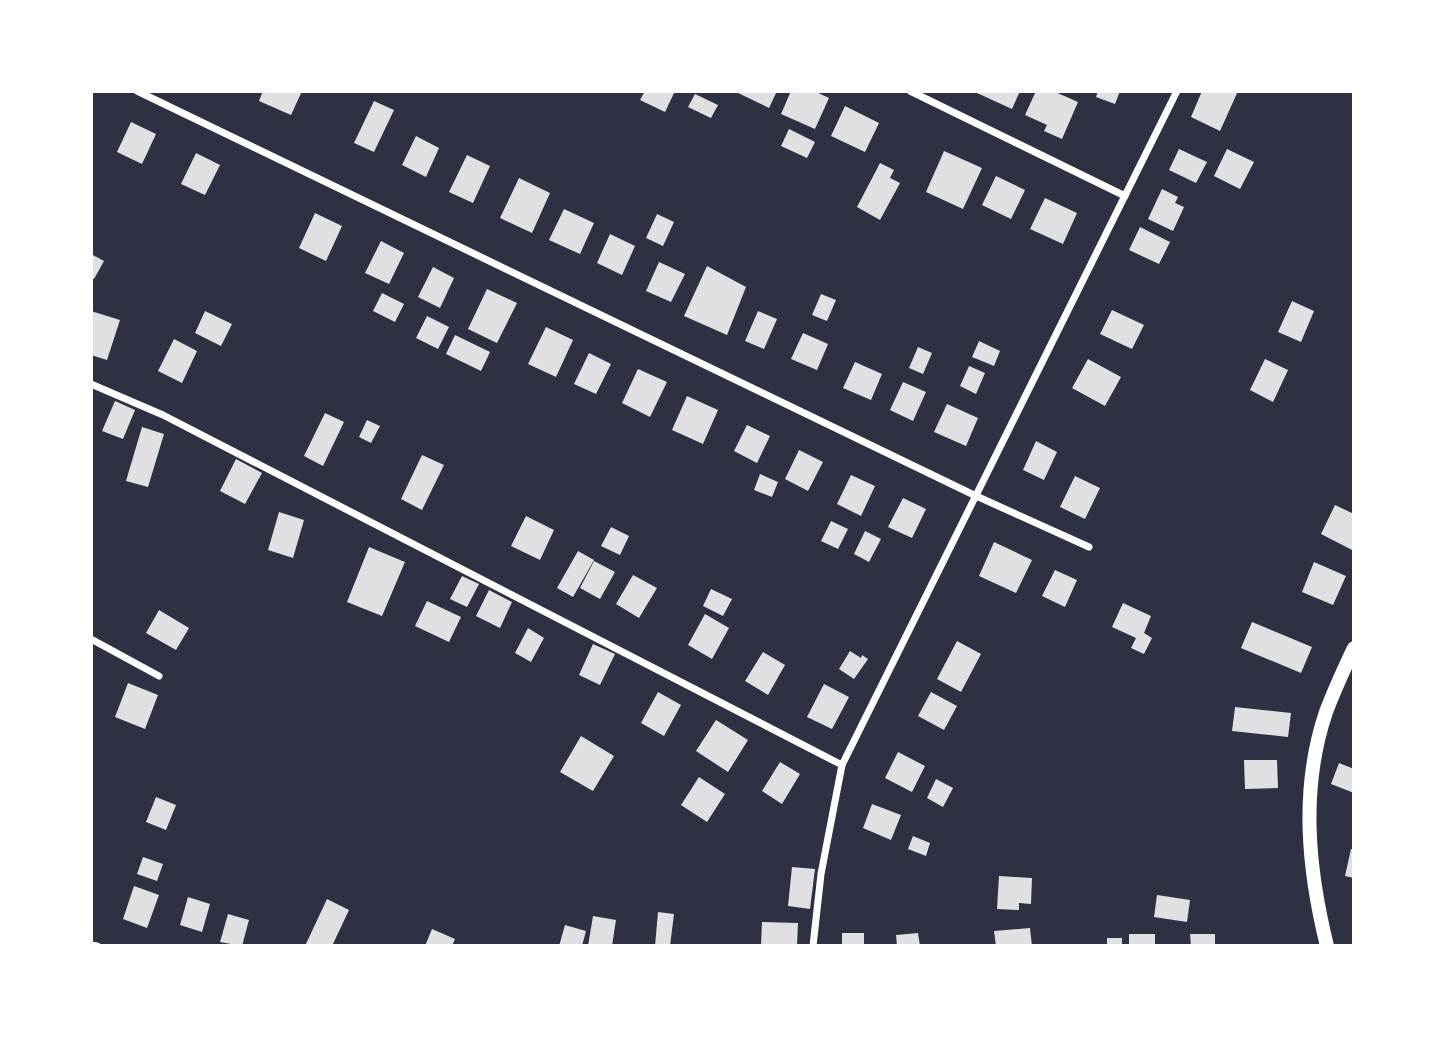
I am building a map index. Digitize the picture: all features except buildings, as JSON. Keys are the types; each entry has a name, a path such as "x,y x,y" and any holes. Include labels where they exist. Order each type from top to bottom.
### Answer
{"main road":[{"path":"1327,946 1311,864 1311,796 1317,746 1326,713 1354,648"}],"street":[{"path":"137,91 974,495 1089,547"},
{"path":"910,91 1125,195"},
{"path":"813,946 821,874 842,765 1177,91"},
{"path":"91,384 176,422 842,765"},
{"path":"91,639 159,676"},
{"path":"91,945 97,946"}]}
